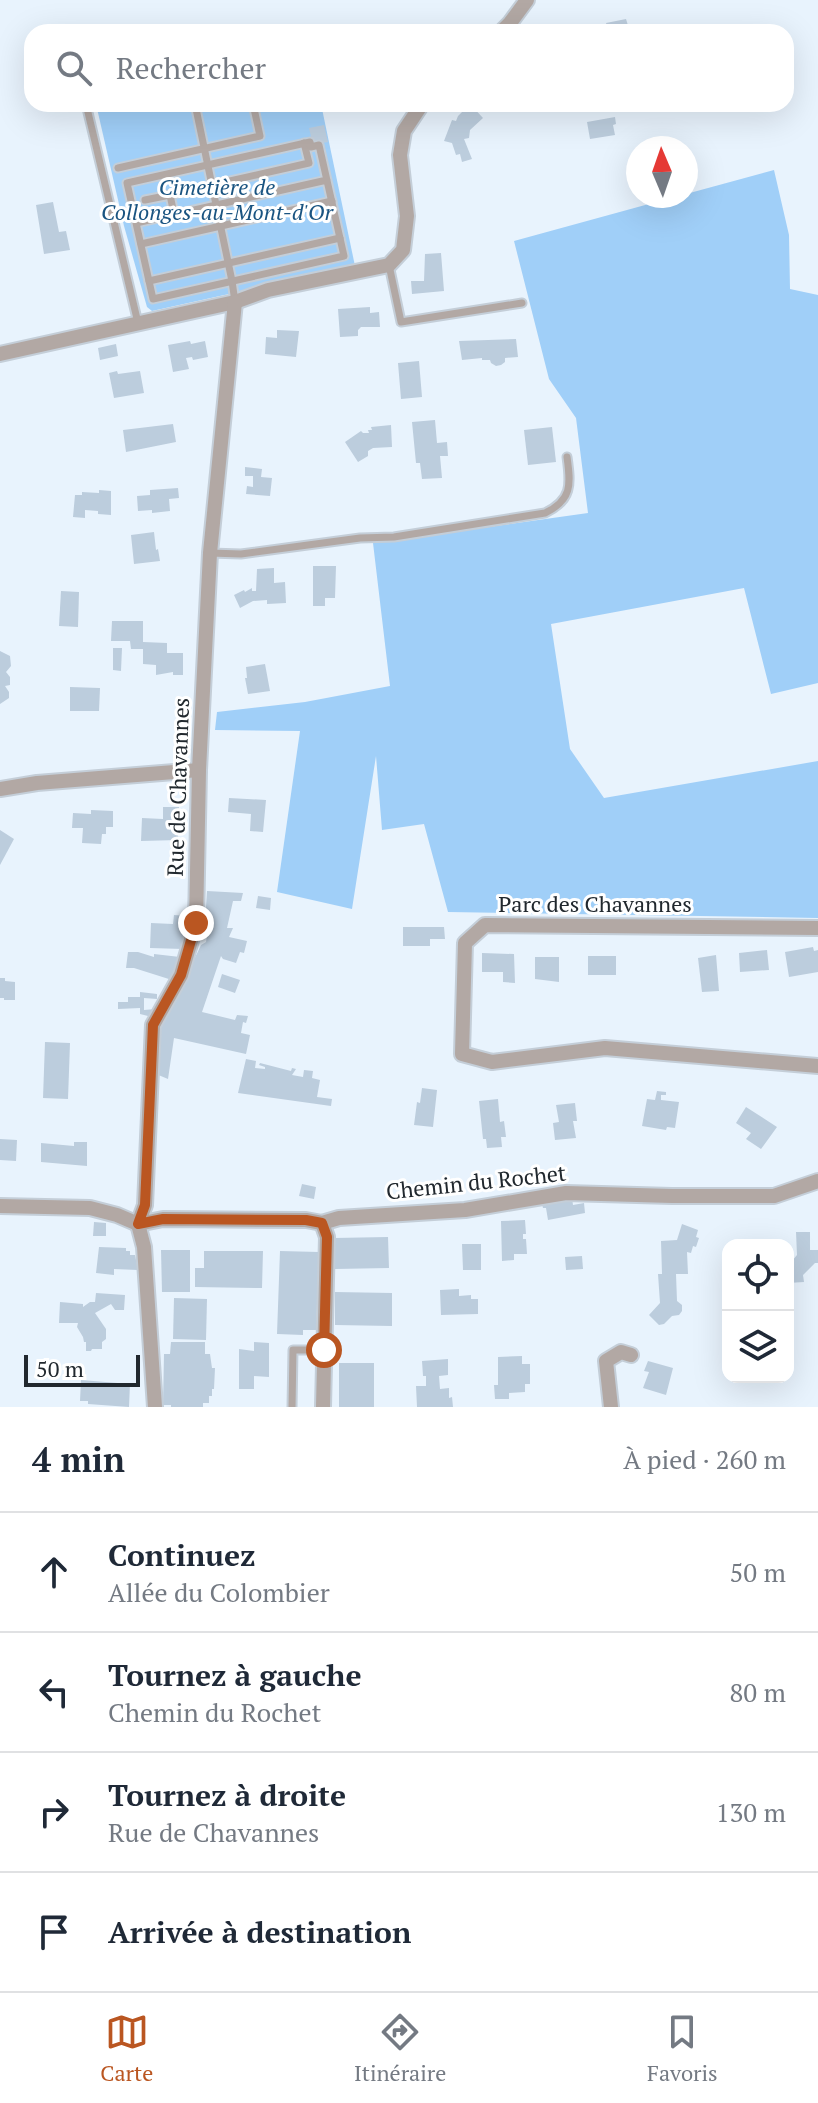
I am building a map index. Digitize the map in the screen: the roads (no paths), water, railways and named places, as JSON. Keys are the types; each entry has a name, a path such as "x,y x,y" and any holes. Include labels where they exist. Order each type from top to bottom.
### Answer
{"street":[{"path":"509,24 527,0"},
{"path":"0,354 235,302 268,290 389,265 403,250 407,216 400,155 404,131 417,112"},
{"name":"Rue de Chavannes","path":"155,1407 144,1247 138,1224 145,1205 153,1025 181,975 196,923 199,770 210,553 235,302"},
{"path":"0,789 37,783 199,770"},
{"name":"Parc des Chavannes","path":"818,928 485,925 465,943 462,1054 492,1062 605,1048 818,1066"},
{"name":"Chemin du Rochet","path":"138,1224 163,1219 306,1220 322,1223 339,1218 465,1210 566,1193 774,1196 818,1181"},
{"path":"0,1206 90,1208 138,1224"},
{"path":"322,1223 327,1237 323,1407"},
{"path":"611,1407 606,1361 621,1352 631,1355"}],"lane":[{"path":"90,112 138,323"},
{"path":"197,112 235,302"},
{"path":"118,168 260,136 255,112"},
{"path":"310,142 311,147 319,145 344,256 153,299 127,183 207,165 304,143 310,142"},
{"path":"212,185 309,163 304,143"},
{"path":"136,223 327,180"},
{"path":"145,200 200,188"},
{"path":"170,195 174,214"},
{"path":"141,244 332,201"},
{"path":"149,281 340,238"},
{"path":"389,265 401,322 522,303"},
{"path":"210,553 241,554 360,538 394,537 545,513 558,507 566,498 569,485 567,457"},
{"path":"292,1407 293,1350 324,1350"}],"park label":[{"name":"Cimetière de Collonges-au-Mont-d'Or","path":"217,200"}]}
